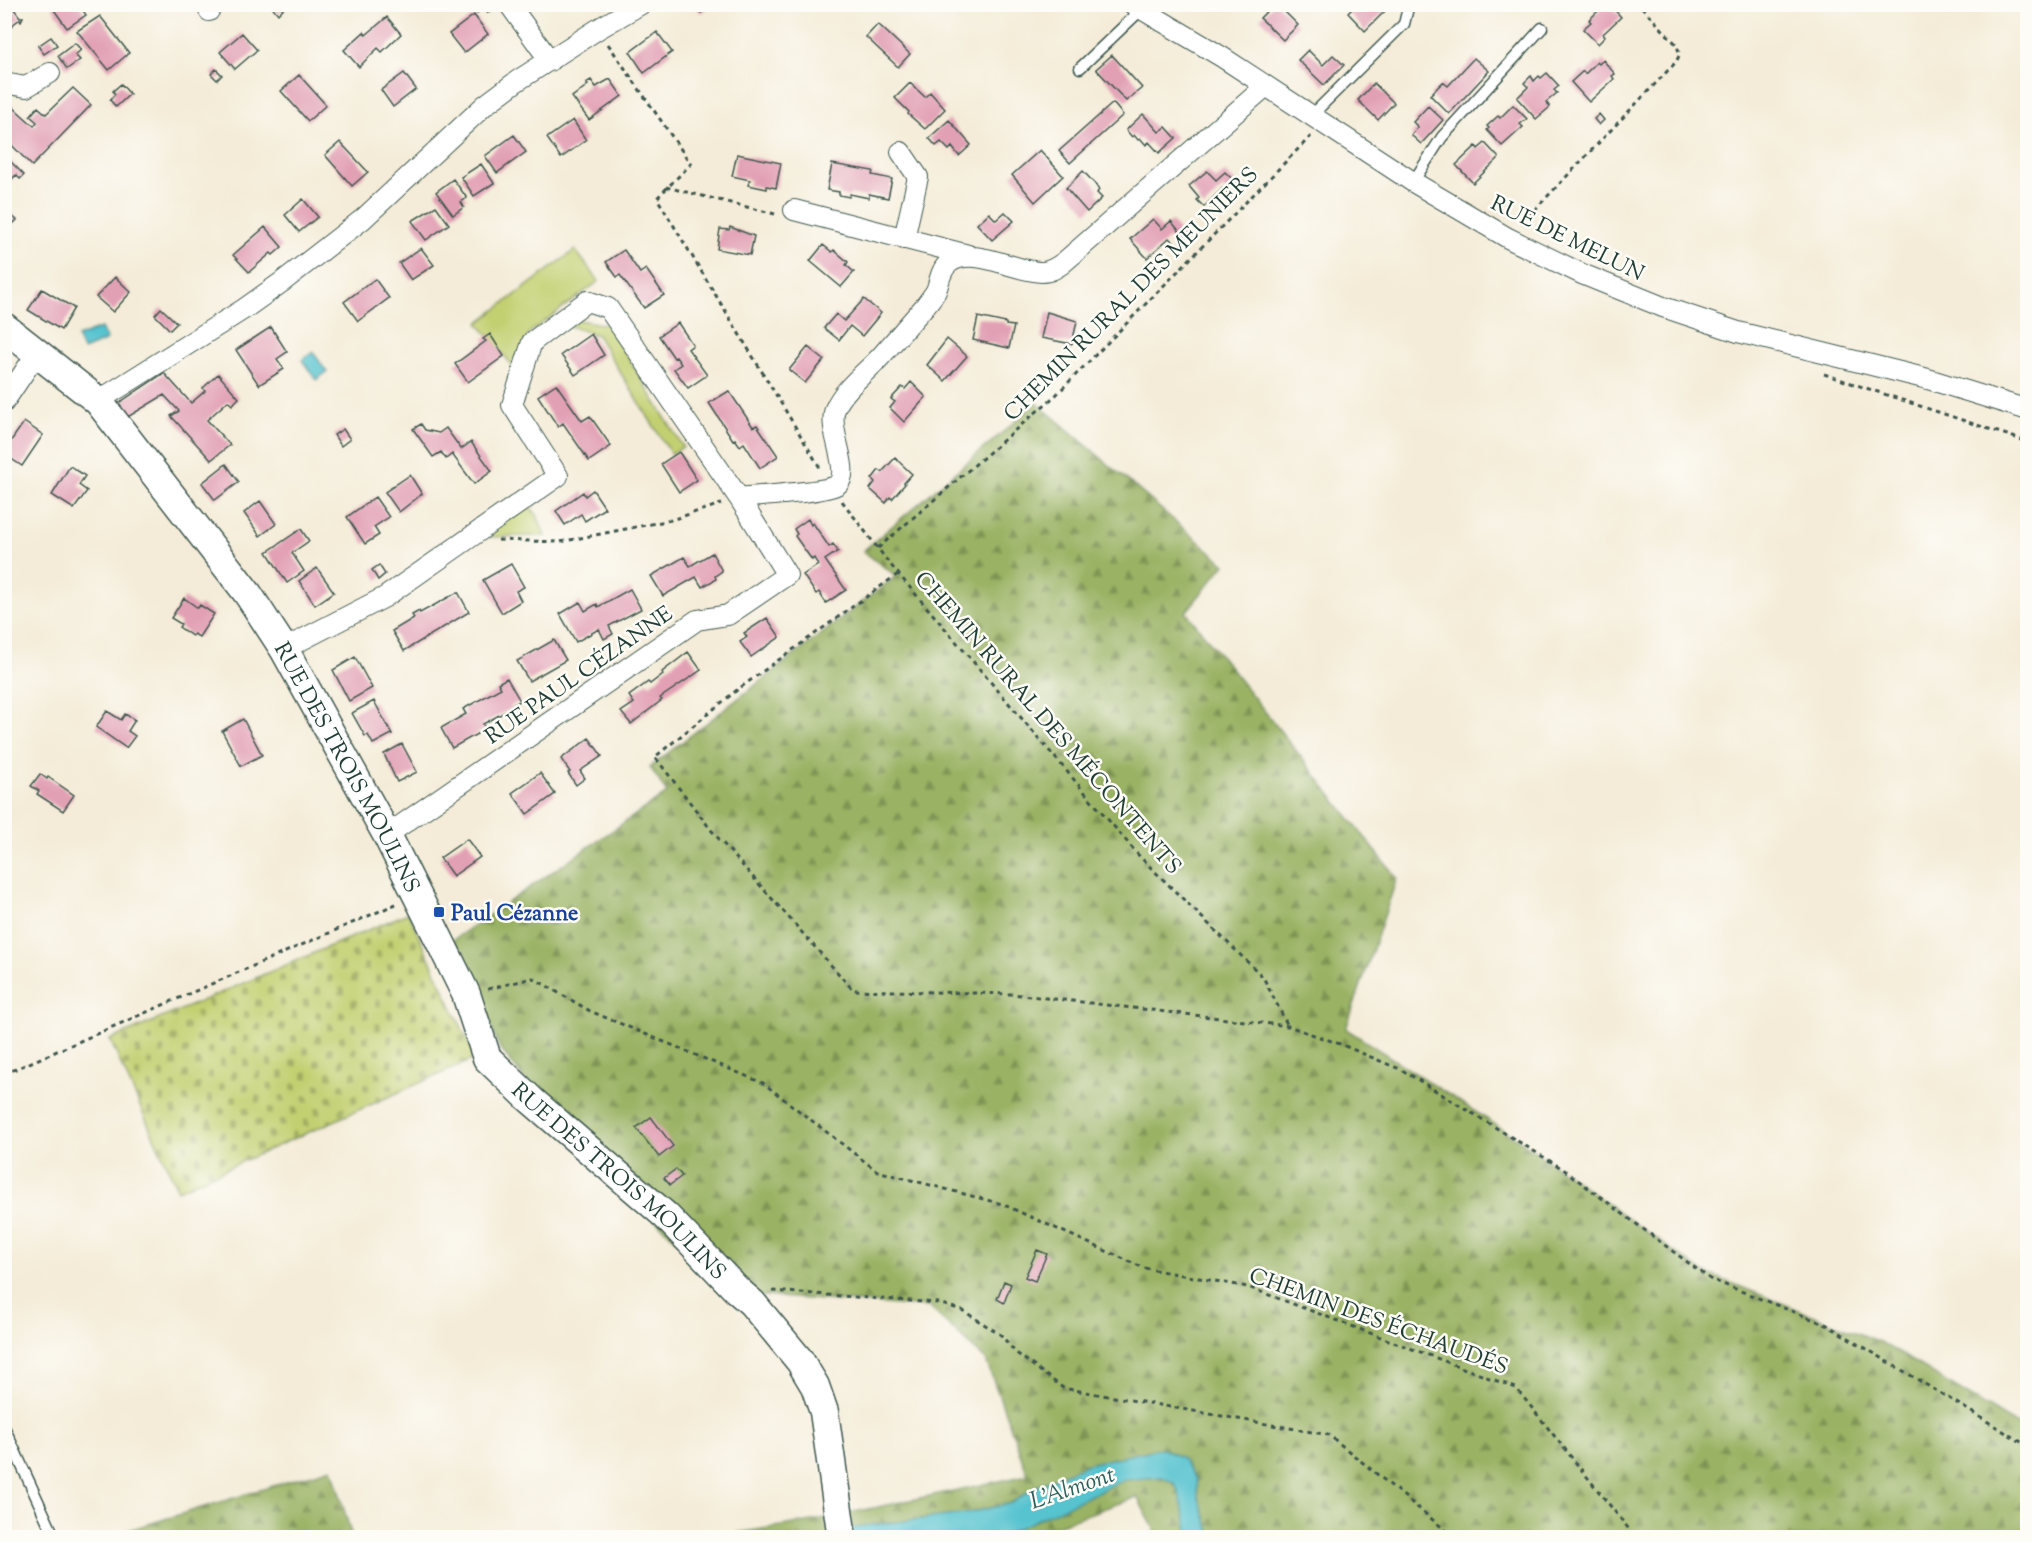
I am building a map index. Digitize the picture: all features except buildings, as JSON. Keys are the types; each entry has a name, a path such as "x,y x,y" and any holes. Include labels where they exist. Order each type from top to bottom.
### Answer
{"street":[{"path":"509,4 550,61"},
{"path":"98,401 244,309 282,282 363,219 485,105 517,81 641,4"},
{"name":"RUE DE MELUN","path":"1144,7 1413,182 1508,238 1582,274 1664,307 1738,332 1928,378 2028,410"},
{"path":"4,82 26,87 50,73"},
{"path":"794,210 1029,270 1042,272 1053,270 1063,264 1266,86"},
{"path":"901,152 918,177 904,239"},
{"path":"284,649 385,597 558,476 512,405 532,342 587,302 608,308 740,498 832,487 838,484 843,475 842,460 833,428 835,410 842,397 927,303 936,291 947,264 956,258 968,255"},
{"name":"RUE DES TROIS MOULINS","path":"4,327 98,401 248,594 284,649 387,835 466,994 487,1058 531,1100 666,1216 736,1290 752,1303 800,1361 815,1386 824,1412 840,1528"},
{"path":"4,402 38,353"},
{"name":"RUE PAUL CÉZANNE","path":"387,835 697,620 728,615 787,575 740,498"}],"lane":[{"path":"1317,119 1404,24 1409,4"},
{"path":"1080,68 1144,7"},
{"path":"1413,182 1442,137 1542,28"},
{"path":"4,1427 55,1538"}],"path":[{"path":"1508,238 1676,62 1680,54 1676,44 1639,4"},
{"path":"598,29 692,164 657,198 832,487 878,548"},
{"name":"CHEMIN RURAL DES MEUNIERS","path":"878,548 1056,395 1317,119"},
{"path":"666,187 793,218 794,210"},
{"path":"466,540 560,542 671,520 740,498"},
{"name":"CHEMIN RURAL DES MÉCONTENTS","path":"878,548 1140,857 1263,977 1288,1026"},
{"path":"898,574 737,690 655,757 712,831 852,990 1012,994 1288,1026 1340,1044 1402,1070 1563,1169 1710,1279 1827,1325 2028,1446"},
{"path":"4,1074 417,894"},
{"name":"CHEMIN DES ÉCHAUDÉS","path":"466,994 533,978 590,1011 763,1083 877,1171 1002,1204 1144,1268 1248,1287 1516,1388 1636,1538"},
{"path":"752,1303 768,1290 938,1303 962,1310 1001,1335 1015,1352 1063,1388 1329,1435 1455,1538"}],"green space":[{"path":"575,250 599,281 529,333 515,369 478,323"},
{"path":"573,319 608,325 683,447 671,454 597,335 566,325"},
{"path":"1037,403 1225,564 1186,612 1397,878 1346,1029 1518,1139 1701,1271 1882,1343 2027,1431 2027,1537 1159,1538 1137,1497 1040,1531 1035,1537 712,1537 812,1521 1028,1475 986,1360 929,1307 734,1294 578,1148 500,1048 453,940 667,793 650,767 896,576 863,551"},
{"path":"527,504 537,515 545,536 483,537"},
{"path":"408,913 476,1058 178,1190 110,1040"},
{"path":"332,1468 352,1537 106,1537"}],"water":[{"path":"101,328 107,340 83,350 77,337"},
{"path":"313,352 327,372 316,380 302,360"},
{"name":"L'Almont","path":"1162,1448 1182,1458 1197,1480 1198,1496 1212,1537 1190,1537 1179,1493 1174,1483 1162,1477 1124,1480 999,1537 820,1538 862,1526 964,1514 1011,1503 1038,1486 1087,1464"}],"place":[{"name":"Paul Cézanne","path":"439,912"}]}
